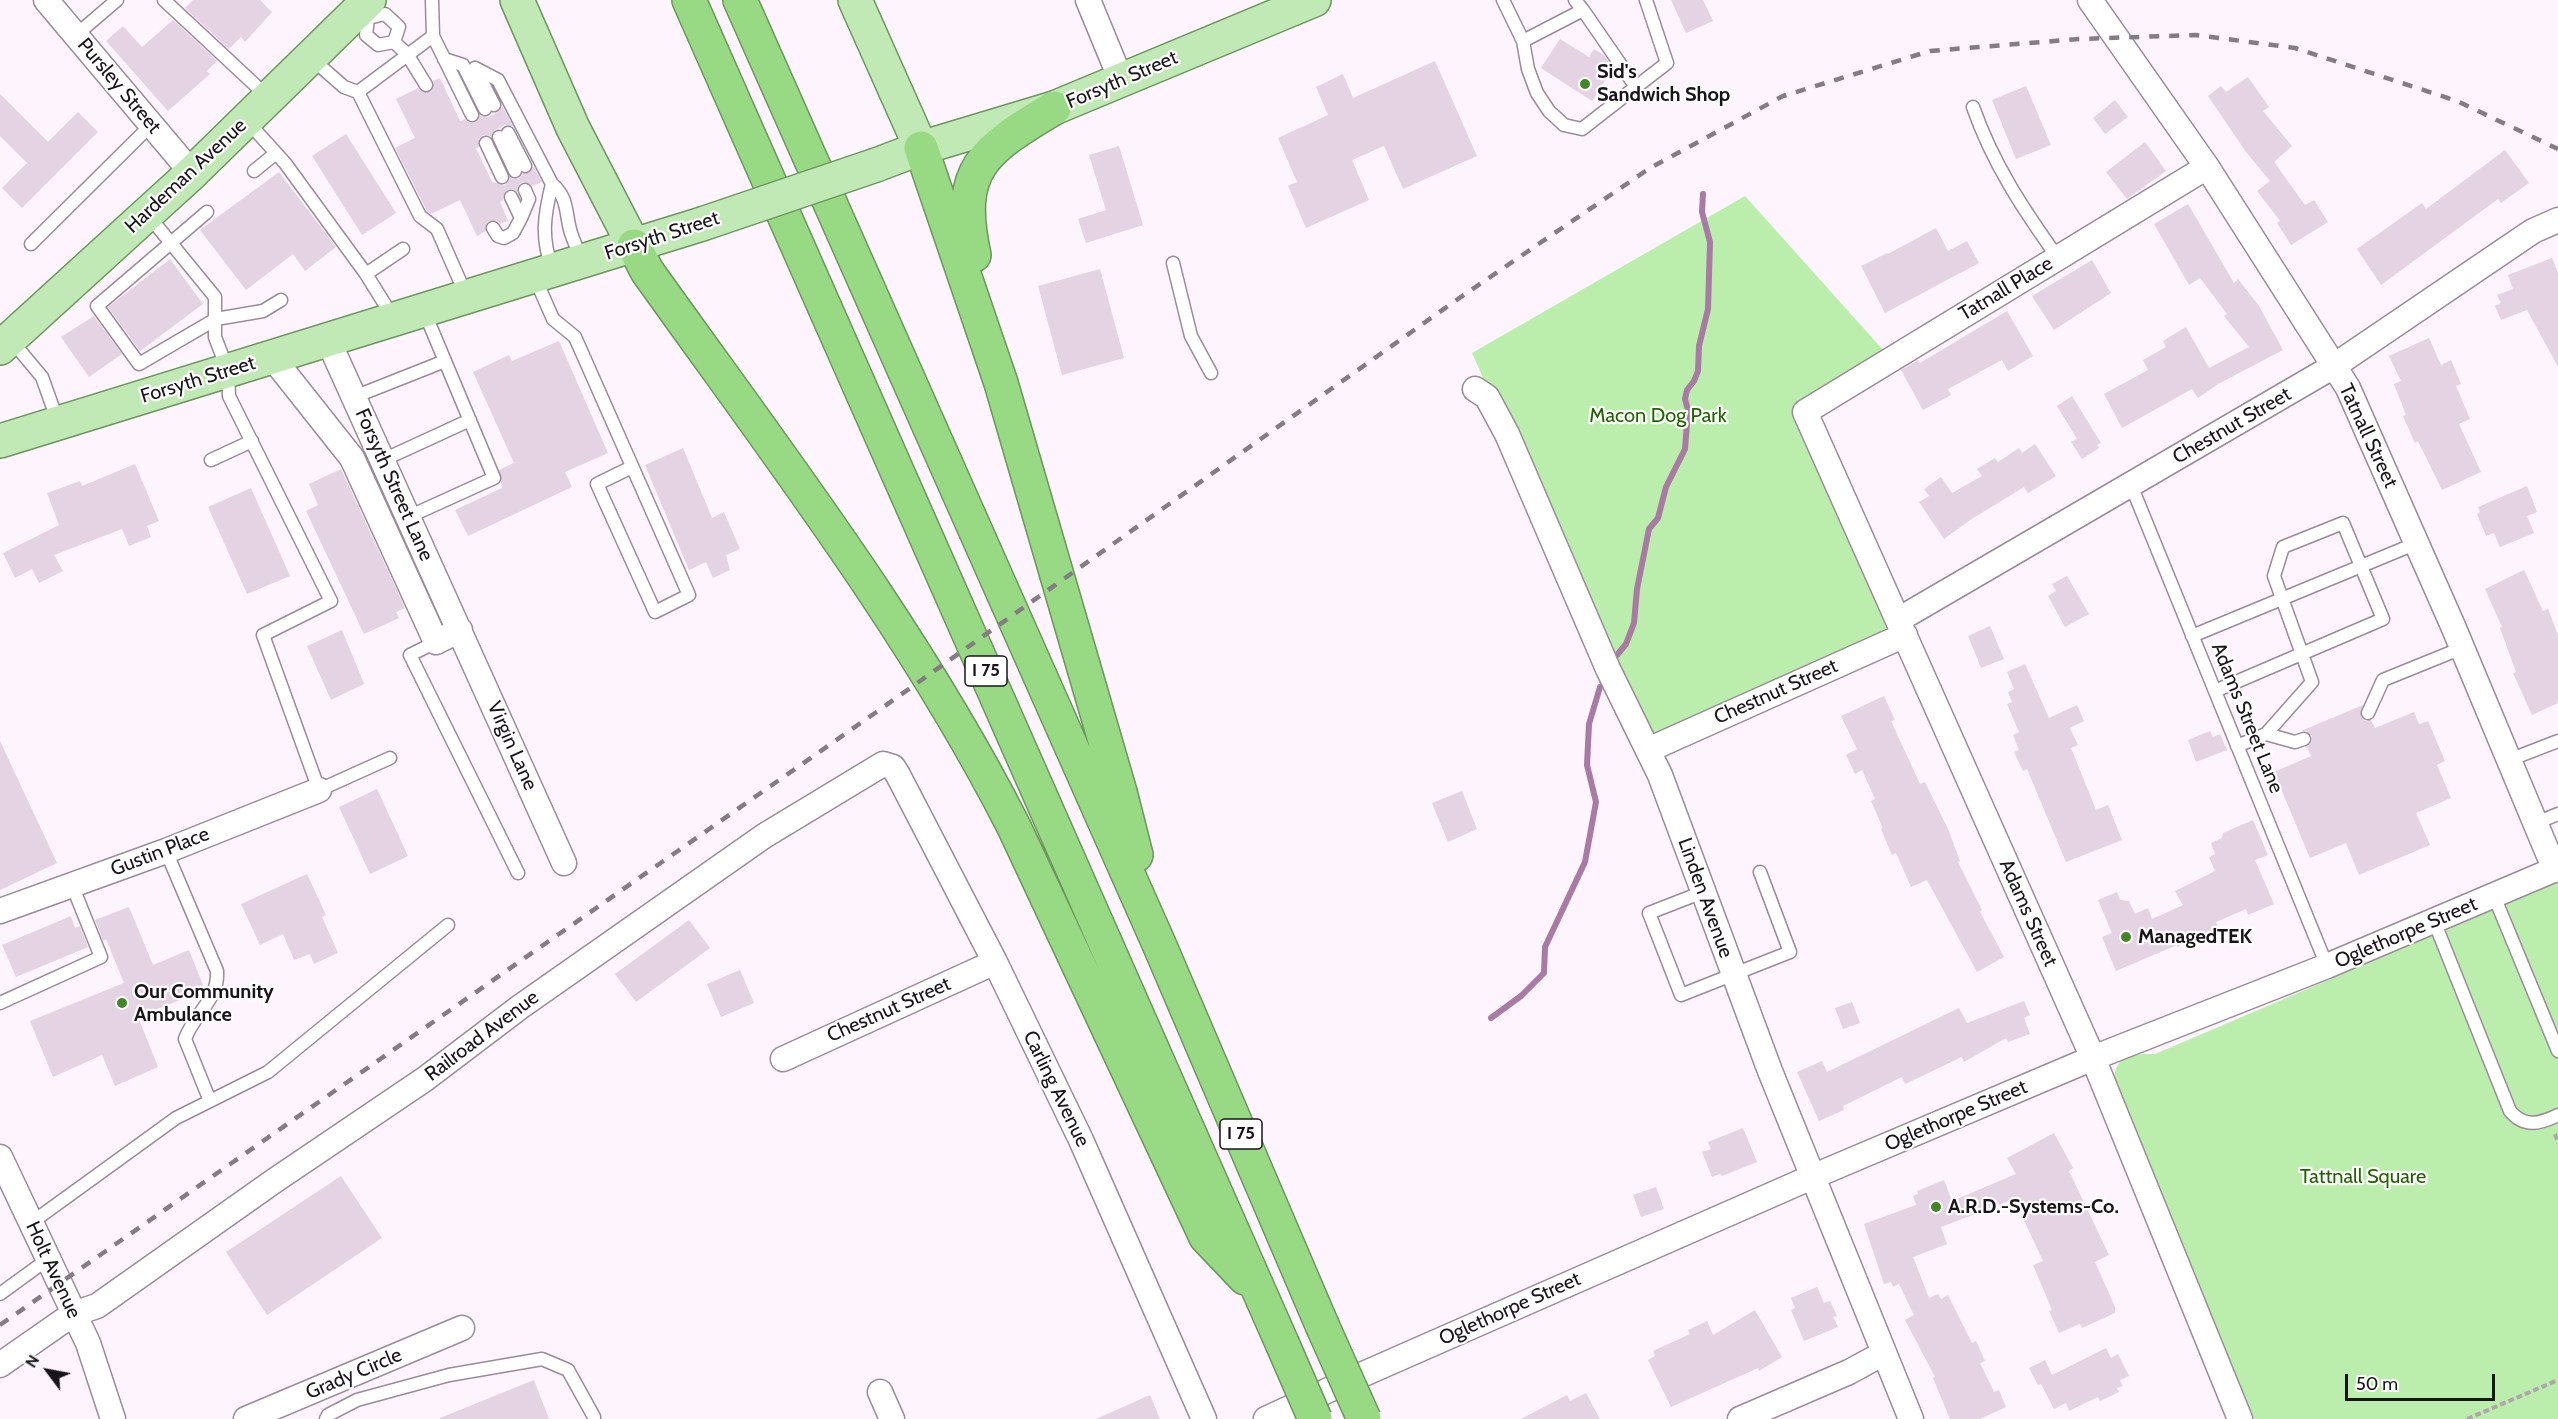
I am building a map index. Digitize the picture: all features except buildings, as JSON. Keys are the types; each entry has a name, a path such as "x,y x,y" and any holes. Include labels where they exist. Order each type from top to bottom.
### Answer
{"highway":[{"name":"I 75","path":"689,0 1314,1419"},
{"name":"I 75","path":"740,0 1159,944 1364,1419"},
{"path":"1001,383 969,234 967,197 971,181 987,156 1016,132 1054,108"},
{"path":"921,148 1001,383 1120,792 1159,944"},
{"path":"634,246 648,272 846,551 927,672 987,773 1014,827 1206,1237 1260,1294"}],"main road":[{"path":"517,0 573,128 634,246"},
{"path":"855,0 921,148"},
{"name":"Forsyth Street","path":"0,441 634,246 921,148 1054,108 1308,1"},
{"name":"Hardeman Avenue","path":"5,344 192,173 310,57 365,10"}],"street":[{"name":"Pursley Street","path":"46,0 192,173"},
{"path":"1088,0 1121,80"},
{"name":"Tatnall Street","path":"2090,0 2207,167 2352,398 2557,869"},
{"name":"Tatnall Place","path":"1805,412 2207,167"},
{"name":"Chestnut Street","path":"1648,750 1901,627 2131,485 2334,366 2534,231 2558,220"},
{"name":"Forsyth Street Lane","path":"328,340 460,630"},
{"path":"272,357 352,458 436,642 460,630"},
{"name":"Linden Avenue","path":"1475,389 1487,397 1507,434 1608,669 1660,775 1812,1177 1911,1419"},
{"name":"Adams Street","path":"1805,412 2093,1058 2240,1419"},
{"name":"Virgin Lane","path":"460,630 564,863"},
{"name":"Railroad Avenue","path":"0,1365 73,1314 97,1306 274,1181 425,1079 520,1007 764,836 884,764 893,767"},
{"name":"Carling Avenue","path":"893,767 995,962 1081,1140 1204,1419"},
{"name":"Gustin Place","path":"0,911 166,851 319,790"},
{"name":"Oglethorpe Street","path":"1266,1419 1812,1177 2093,1058 2327,966 2557,869"},
{"name":"Chestnut Street","path":"783,1059 995,962"},
{"name":"Holt Avenue","path":"0,1157 88,1343 113,1419"},
{"name":"Grady Circle","path":"246,1419 462,1328"},
{"path":"1740,1419 1849,1372 1884,1353"},
{"path":"880,1392 892,1419"}],"lane":[{"path":"76,34 117,0"},
{"path":"164,0 269,98"},
{"path":"432,0 433,36 472,115"},
{"path":"1503,0 1523,41 1528,69 1537,93 1549,111 1564,125 1582,129 1667,63 1646,0"},
{"path":"1523,41 1579,5 1636,87"},
{"path":"365,10 385,14 399,27 394,42 378,45 366,35 365,10"},
{"path":"358,92 433,36"},
{"path":"394,42 407,54 426,85"},
{"path":"310,57 344,87 358,92 420,216 437,229 467,297"},
{"path":"444,59 476,68 498,80 552,184 560,191 568,209 570,232 556,270 553,319 575,337 689,595 655,612 597,484 632,467"},
{"path":"463,65 490,107 476,68"},
{"path":"1973,107 1994,160 2058,258"},
{"path":"246,121 276,153 366,274 409,315 445,362 494,478 408,517"},
{"path":"31,244 152,124"},
{"path":"504,135 520,168"},
{"path":"486,143 502,177"},
{"path":"254,171 276,153"},
{"path":"552,184 544,228 544,246 556,270"},
{"path":"493,228 498,236 504,238 513,233 530,192"},
{"path":"511,196 521,218"},
{"path":"207,212 97,306 119,332 140,364 216,320 263,311 281,300"},
{"path":"147,214 215,297 215,337 228,371 229,396 331,601 262,635 319,790 390,758"},
{"path":"366,274 403,249"},
{"path":"1173,263 1191,336 1211,373"},
{"path":"186,281 197,273"},
{"path":"5,344 42,377 59,423"},
{"path":"354,397 445,362"},
{"path":"383,460 470,420"},
{"path":"211,460 252,441"},
{"name":"Adams Street Lane","path":"2131,485 2327,966"},
{"path":"2215,691 2303,653 2383,620 2343,523 2283,546 2274,576 2303,653 2312,682 2266,734 2237,746"},
{"path":"2192,636 2417,543"},
{"path":"436,642 410,655 518,873"},
{"path":"2368,713 2384,680 2462,648"},
{"path":"2266,734 2295,742 2304,739"},
{"path":"2509,760 2558,741"},
{"path":"2536,823 2558,814"},
{"path":"166,851 218,971 218,984 214,996 189,1027 185,1039 210,1101"},
{"path":"1703,892 1649,913 1681,995 1790,952 1760,872"},
{"path":"0,1003 102,957 72,885"},
{"path":"2494,896 2558,1051"},
{"path":"2434,921 2510,1111 2516,1119 2531,1124 2558,1115"},
{"path":"31,1223 176,1118 268,1072 448,925"},
{"path":"0,1294 48,1259"},
{"path":"326,1419 328,1415 357,1400 449,1375 542,1359 568,1370 594,1417"}],"path":[{"path":"2554,1134 2558,1143"},
{"path":"2467,1419 2558,1380"}],"green space":[{"name":"Macon Dog Park","path":"1745,196 1893,361 1804,413 1905,634 1648,748 1472,353"},
{"name":"Tattnall Square","path":"2558,882 2558,1419 2254,1419 2116,1094 2114,1083 2117,1067 2121,1061 2134,1055 2155,1054"}],"waterway":[{"path":"1617,655 1626,644 1634,623 1637,589 1649,529 1658,518 1666,487 1685,449 1688,410 1685,399 1687,390 1698,371 1699,346 1708,309 1710,242 1702,212 1703,194"},
{"path":"1491,1018 1521,996 1544,973 1545,947 1585,862 1596,802 1587,765 1589,724 1600,687"}],"railway":[{"path":"0,1325 875,713 1455,301 1650,168 1783,96 1930,51 2079,39 2196,35 2295,48 2457,101 2558,149"}],"place":[{"name":"Sid's Sandwich Shop","path":"1585,84"},
{"name":"ManagedTEK","path":"2126,937"},
{"name":"Our Community Ambulance","path":"122,1003"},
{"name":"A.R.D.-Systems-Co.","path":"1936,1207"}]}
